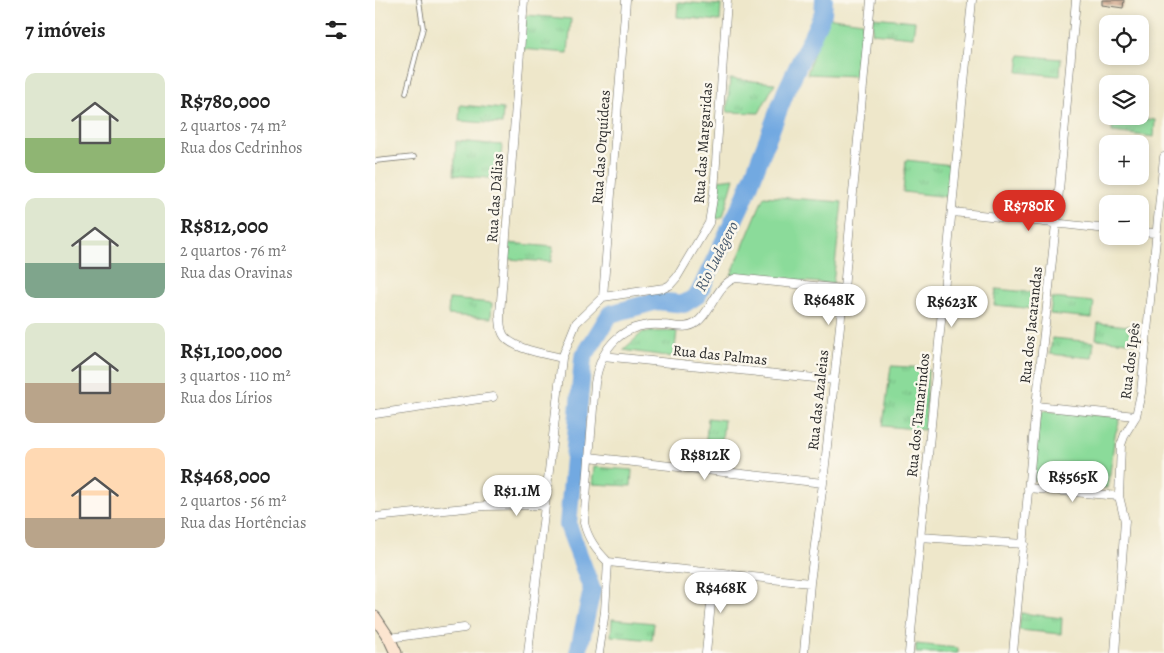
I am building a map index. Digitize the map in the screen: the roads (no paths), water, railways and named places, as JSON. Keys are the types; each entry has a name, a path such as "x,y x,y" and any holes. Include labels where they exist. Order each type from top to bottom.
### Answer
{"main road":[{"path":"375,617 391,648"}],"street":[{"name":"Rua das Dálias","path":"524,0 500,314 501,325 503,334 513,344 562,358"},
{"name":"Rua das Orquídeas","path":"603,297 626,0"},
{"name":"Rua das Margaridas","path":"603,297 664,288 669,285 677,277 709,223 714,192 727,0"},
{"name":"Rua das Azaleias","path":"804,653 810,583 845,289 871,0"},
{"name":"Rua dos Tamarindos","path":"909,653 972,0"},
{"name":"Rua dos Jacarandas","path":"1013,653 1035,406 1056,224 1076,0"},
{"name":"Rua dos Ipês","path":"1115,653 1125,521 1119,496 1121,446 1125,434 1136,416 1143,376 1164,157"},
{"path":"953,212 1099,228"},
{"path":"1149,233 1156,233"},
{"path":"810,583 608,562 593,545 586,533 584,523 595,383 598,365 603,356 623,333 635,327 650,324 686,327 695,323 707,312 727,282 735,278 845,289"},
{"path":"527,653 562,358 576,323 603,297"},
{"name":"Rua das Palmas","path":"603,356 834,380"},
{"path":"375,414 493,397"},
{"path":"1035,406 1136,416"},
{"path":"589,457 823,483"},
{"path":"1028,488 1119,496"},
{"path":"375,517 485,506 544,505"},
{"path":"920,536 1024,544"},
{"path":"599,653 605,611 608,562"},
{"path":"706,653 714,574"},
{"path":"391,648 464,628"}],"lane":[{"path":"406,94 423,28 419,0"},
{"path":"375,161 414,157"}],"waterway":[{"name":"Rio Ludegero","path":"578,653 592,590 568,525 583,358 610,314 657,301 684,304 698,295 745,197 786,91 823,13 824,0"}]}
